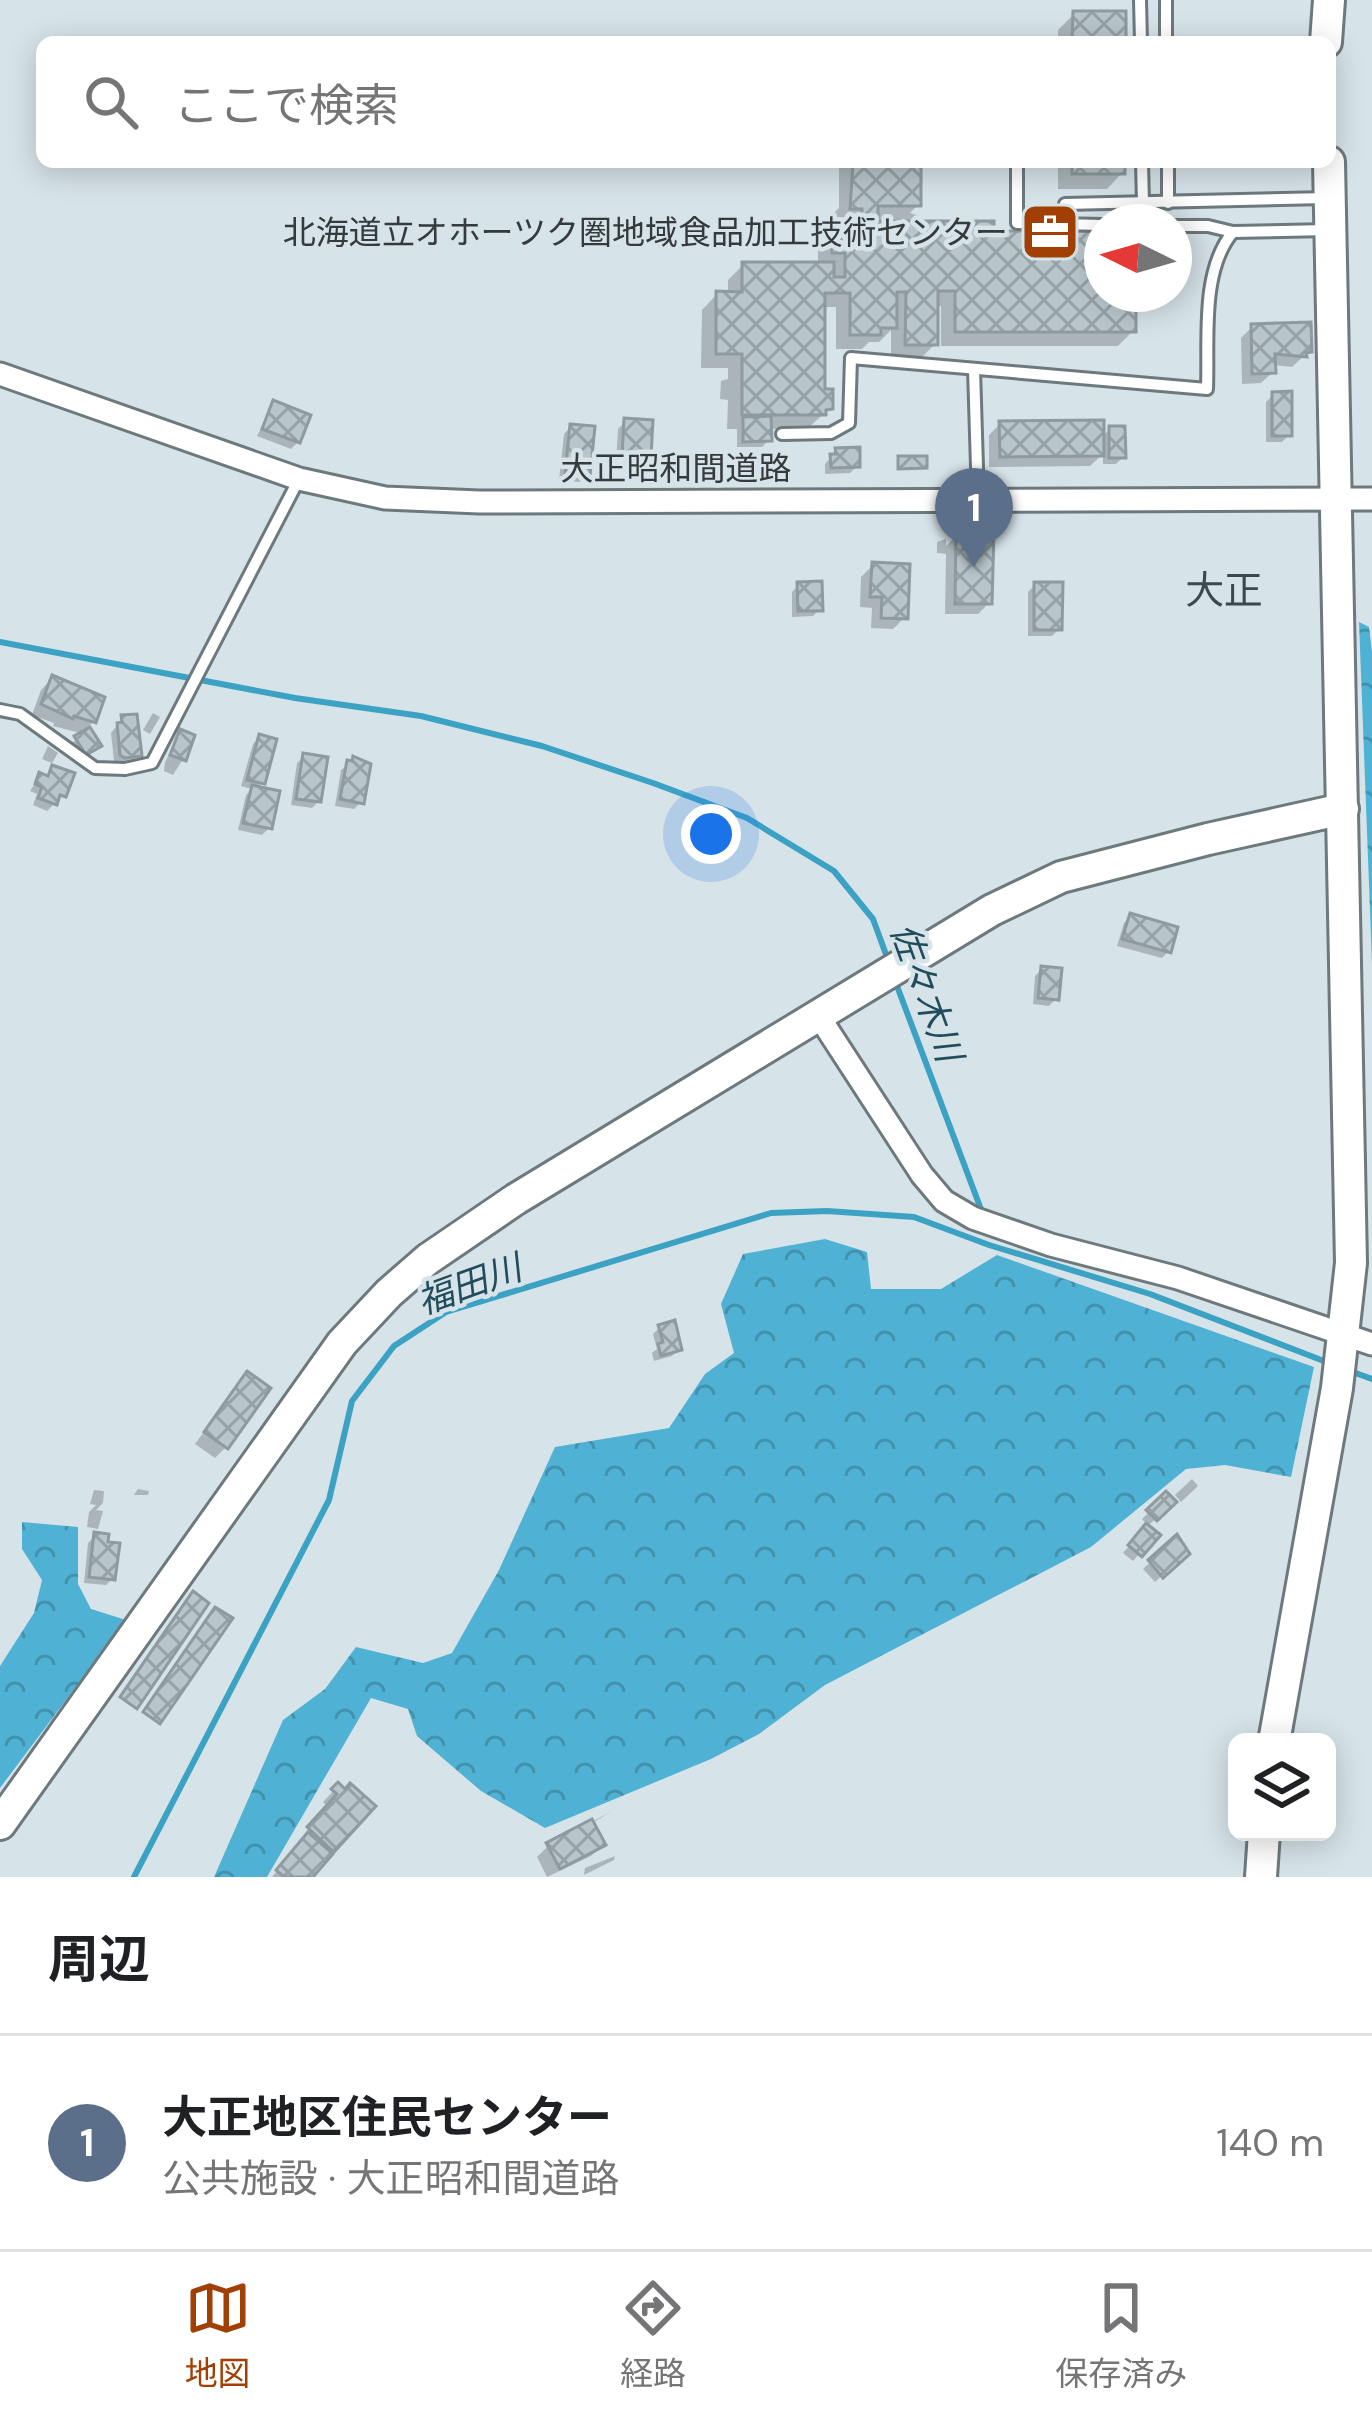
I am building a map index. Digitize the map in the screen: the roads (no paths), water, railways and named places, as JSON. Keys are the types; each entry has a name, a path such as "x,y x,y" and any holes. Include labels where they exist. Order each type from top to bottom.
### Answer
{"street":[{"path":"1326,36 1329,0"},
{"path":"1276,1733 1337,1388 1353,1340 1329,168"},
{"name":"大正昭和間道路","path":"0,374 299,478 386,498 479,502 1372,499"},
{"path":"0,1824 342,1343 428,1258 516,1199 992,910 1061,877 1343,809"},
{"path":"818,1015 944,1202 1000,1228 1178,1278 1353,1340"},
{"path":"1261,1877 1263,1841"}],"lane":[{"path":"1140,0 1141,36"},
{"path":"1166,0 1166,36"},
{"path":"1017,168 1017,224 1084,225"},
{"path":"1142,168 1143,203"},
{"path":"1168,168 1168,202"},
{"path":"1065,204 1330,198"},
{"path":"1192,226 1233,232 1332,230"},
{"path":"782,434 831,433 849,423 850,358 1208,389 1210,291 1222,245 1233,232"},
{"path":"974,369 977,500"},
{"path":"0,710 20,714 95,769 152,764 299,478"}],"waterway":[{"name":"佐々木川","path":"0,642 295,698 421,716 542,746 653,783 747,818 834,871 873,919 888,960"},
{"name":"佐々木川","path":"894,978 982,1212"},
{"name":"福田川","path":"134,1877 329,1500 352,1401 394,1346 446,1312 771,1213 827,1211 914,1217 1150,1294 1329,1363"},
{"name":"佐々木川","path":"1347,1370 1372,1379"}],"place":[{"name":"北海道立オホーツク圏地域食品加工技術センター","path":"1050,232"},
{"name":"大正地区住民センター","path":"974,567"}],"district":[{"name":"大正","path":"1224,590"}]}
